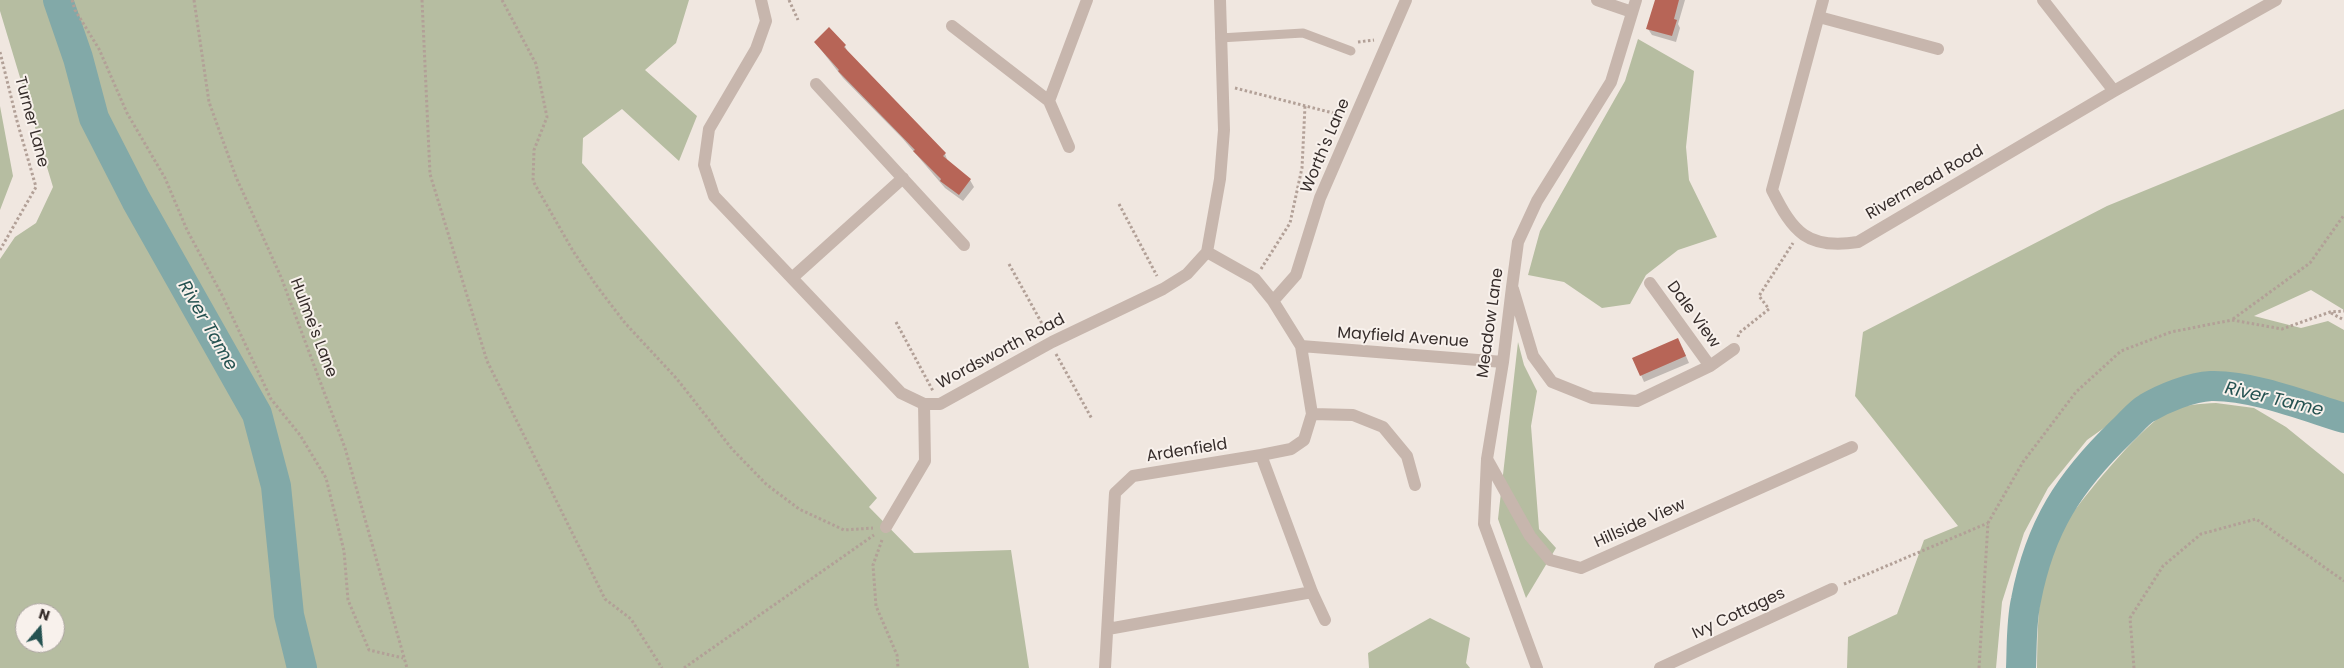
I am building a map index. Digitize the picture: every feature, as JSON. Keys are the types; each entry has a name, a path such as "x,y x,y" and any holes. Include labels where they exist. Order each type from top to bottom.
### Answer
{"street":[{"name":"Wordsworth Road","path":"761,0 766,21 756,49 709,129 704,165 714,196 901,393 924,404 940,404 1052,343 1163,290 1187,274 1207,252"},
{"path":"1049,100 1087,0"},
{"path":"1220,0 1224,130 1220,179 1207,252 1255,278 1273,301 1301,346 1312,414 1353,415 1383,427 1407,456 1415,484"},
{"name":"Worth's Lane","path":"1273,301 1296,275 1320,198 1406,0"},
{"path":"1597,0 1634,6"},
{"name":"Rivermead Road","path":"1823,0 1772,190 1786,217 1800,232 1816,240 1831,244 1858,242 2114,91 2276,0"},
{"path":"2043,0 2114,91"},
{"name":"Meadow Lane","path":"1537,668 1484,524 1487,458 1503,362 1518,242 1537,201 1611,82 1634,6"},
{"path":"1818,17 1938,48"},
{"path":"952,26 1049,100 1069,147"},
{"path":"816,84 964,245"},
{"path":"792,278 903,178"},
{"name":"Dale View","path":"1650,283 1710,366"},
{"name":"Dale View","path":"1512,287 1516,293 1533,356 1552,382 1592,398 1637,401 1710,366 1734,349"},
{"name":"Mayfield Avenue","path":"1301,346 1503,362"},
{"path":"886,527 925,461 924,404"},
{"name":"Ardenfield","path":"1105,668 1115,493 1132,476 1291,449 1304,440 1312,414"},
{"name":"Hillside View","path":"1487,458 1530,536 1550,560 1581,568 1852,447"},
{"path":"1261,455 1312,592 1325,620"},
{"name":"Ivy Cottages","path":"1660,668 1832,590"},
{"path":"1108,630 1312,592"}],"lane":[{"path":"1220,38 1303,33 1351,51"}],"path":[{"path":"72,0 75,10 99,49 127,113 164,178 187,230 222,297 271,399 300,435 326,478 344,551 348,600 370,650 403,658"},
{"name":"Hulme's Lane","path":"194,0 209,102 236,177 284,286 345,448 407,668"},
{"path":"422,0 430,174 487,361 605,599 631,619 662,668"},
{"path":"502,0 536,64 547,117 534,150 533,181 573,251 596,285 625,323 677,379 732,449 766,484 799,509 844,530 886,527"},
{"path":"789,0 798,20"},
{"name":"Turner Lane","path":"0,52 36,187 0,250"},
{"path":"1222,87 1229,87 1341,115"},
{"path":"1262,268 1290,224 1302,168 1305,106"},
{"path":"1119,204 1163,290"},
{"path":"2232,320 2310,263 2344,215"},
{"path":"1734,349 1739,333 1769,309 1759,296 1800,232"},
{"path":"1009,264 1092,419"},
{"path":"1979,668 1988,523 2023,462 2076,392 2121,351 2171,332 2232,320 2282,329 2330,312 2344,311"},
{"path":"2330,312 2344,320"},
{"path":"896,322 940,404"},
{"path":"2134,668 2130,618 2163,566 2201,534 2256,519 2344,581"},
{"path":"1832,590 1988,523"},
{"path":"684,668 886,527"},
{"path":"886,527 873,565 876,606 897,655 898,668"}],"green space":[{"path":"0,0 689,0 676,43 645,70 697,116 679,161 622,109 583,138 582,163 877,498 869,507 914,553 1011,550 1029,668 0,668 0,259 15,237 36,223 53,187 0,11"},
{"path":"1638,39 1694,71 1686,147 1689,180 1717,237 1678,250 1646,275 1630,304 1602,308 1564,282 1528,275 1540,231 1625,81"},
{"path":"0,106 13,176 0,210"},
{"path":"2344,109 2344,310 2311,290 2254,316 2301,328 2328,321 2344,330 2344,410 2249,383 2210,376 2177,382 2139,403 2087,440 2048,488 2024,533 2002,602 1996,668 1847,668 1848,637 1897,614 1924,540 1958,526 1855,396 1863,332 2107,206"},
{"path":"1518,342 1524,365 1537,391 1531,426 1539,529 1556,548 1526,598 1498,519"},
{"path":"2216,403 2254,408 2286,427 2344,474 2344,668 2037,668 2038,620 2042,587 2049,555 2062,528 2107,470 2157,419 2180,407"},
{"path":"1430,618 1470,638 1466,663 1470,668 1369,668 1368,653"}],"building":[{"path":"1655,0 1679,0 1674,19 1677,20 1672,36 1646,29"},
{"path":"829,27 846,45 844,47 946,153 943,156 971,179 959,195 940,181 941,179 913,151 915,150 838,71 814,42"},
{"path":"1678,338 1686,356 1640,376 1632,358"}],"waterway":[{"name":"River Tame","path":"58,0 78,58 94,118 136,200 257,414 276,486 289,615 302,668"},
{"name":"River Tame","path":"2021,668 2022,625 2032,574 2039,550 2059,507 2103,450 2144,410 2161,400 2186,391 2211,386 2244,389 2278,397 2344,418"}]}
